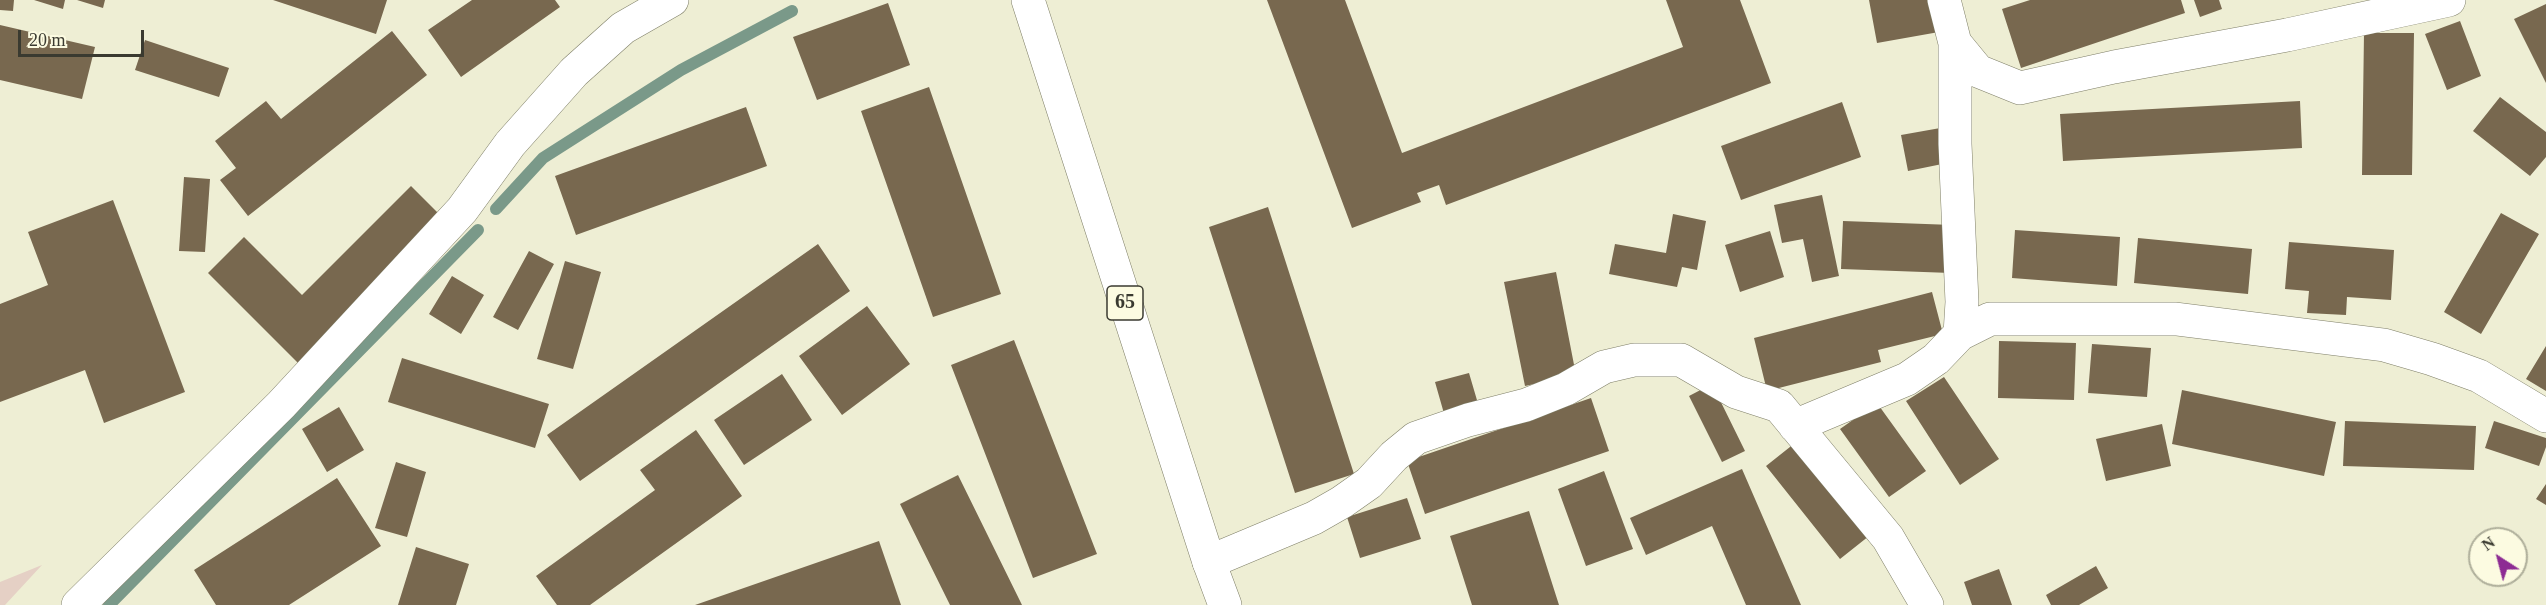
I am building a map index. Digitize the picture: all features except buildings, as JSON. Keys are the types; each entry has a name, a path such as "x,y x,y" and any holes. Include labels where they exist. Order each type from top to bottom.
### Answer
{"street":[{"path":"78,605 281,405 462,210 510,144 574,72 624,28 672,0"},
{"name":"65","path":"1028,0 1209,562 1225,605"},
{"path":"1944,0 1955,43 1954,144 1962,302 1960,334"},
{"path":"1955,43 1978,71 2020,88 2449,0"},
{"path":"1795,426 1907,379 1936,360 1960,334 1990,318 2176,319 2385,345 2479,376 2546,416"},
{"path":"1209,562 1314,518 1342,502 1369,483 1394,456 1416,438 1468,420 1526,405 1566,389 1604,367 1634,360 1681,360 1736,393 1779,406 1888,538 1927,605"}],"shaded area":[{"path":"42,565 5,605 0,605 0,582"}],"waterway":[{"path":"496,209 543,158 681,70 792,11"},
{"path":"109,605 478,230"}]}
